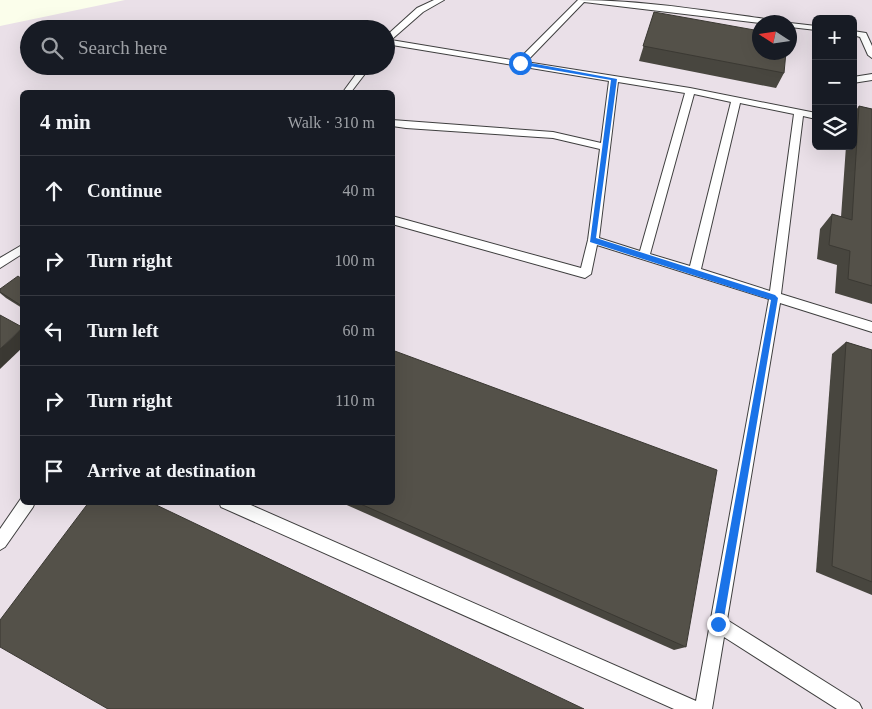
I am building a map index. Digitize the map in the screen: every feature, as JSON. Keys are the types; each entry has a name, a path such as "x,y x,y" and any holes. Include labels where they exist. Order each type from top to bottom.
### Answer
{"lane":[{"path":"395,33 420,10 440,0"},
{"path":"520,63 582,0 671,8 752,19"},
{"path":"797,26 812,28"},
{"path":"868,35 872,55"},
{"path":"395,42 690,91 812,115"},
{"path":"348,90 359,75"},
{"path":"857,79 872,77"},
{"path":"395,221 585,274 593,240 614,79"},
{"path":"644,258 690,91"},
{"path":"694,273 736,100"},
{"path":"703,709 775,298 799,112"},
{"path":"395,123 554,135 605,147"},
{"path":"593,240 644,258 872,328"},
{"path":"0,264 20,250"},
{"path":"0,542 26,505"},
{"path":"233,505 694,709"},
{"path":"718,624 852,709"}],"shaded area":[{"path":"125,0 872,0 872,709 0,709 0,26 20,22 20,75 395,75 395,20 29,20"}],"building":[{"path":"654,12 752,30 752,60 785,60 784,73 643,46"},
{"path":"859,106 872,109 872,286 848,279 850,251 829,245 832,214 852,220"},
{"path":"18,276 20,278 20,305 0,292 0,289"},
{"path":"0,315 20,326 20,330 0,349"},
{"path":"846,342 872,350 872,582 832,566"},
{"path":"395,351 717,470 686,647 363,505 395,505"},
{"path":"87,505 156,505 584,709 108,709 0,647 0,620"}],"route":[{"path":"520,63 614,79 593,240 644,258 775,298 718,624"}]}
